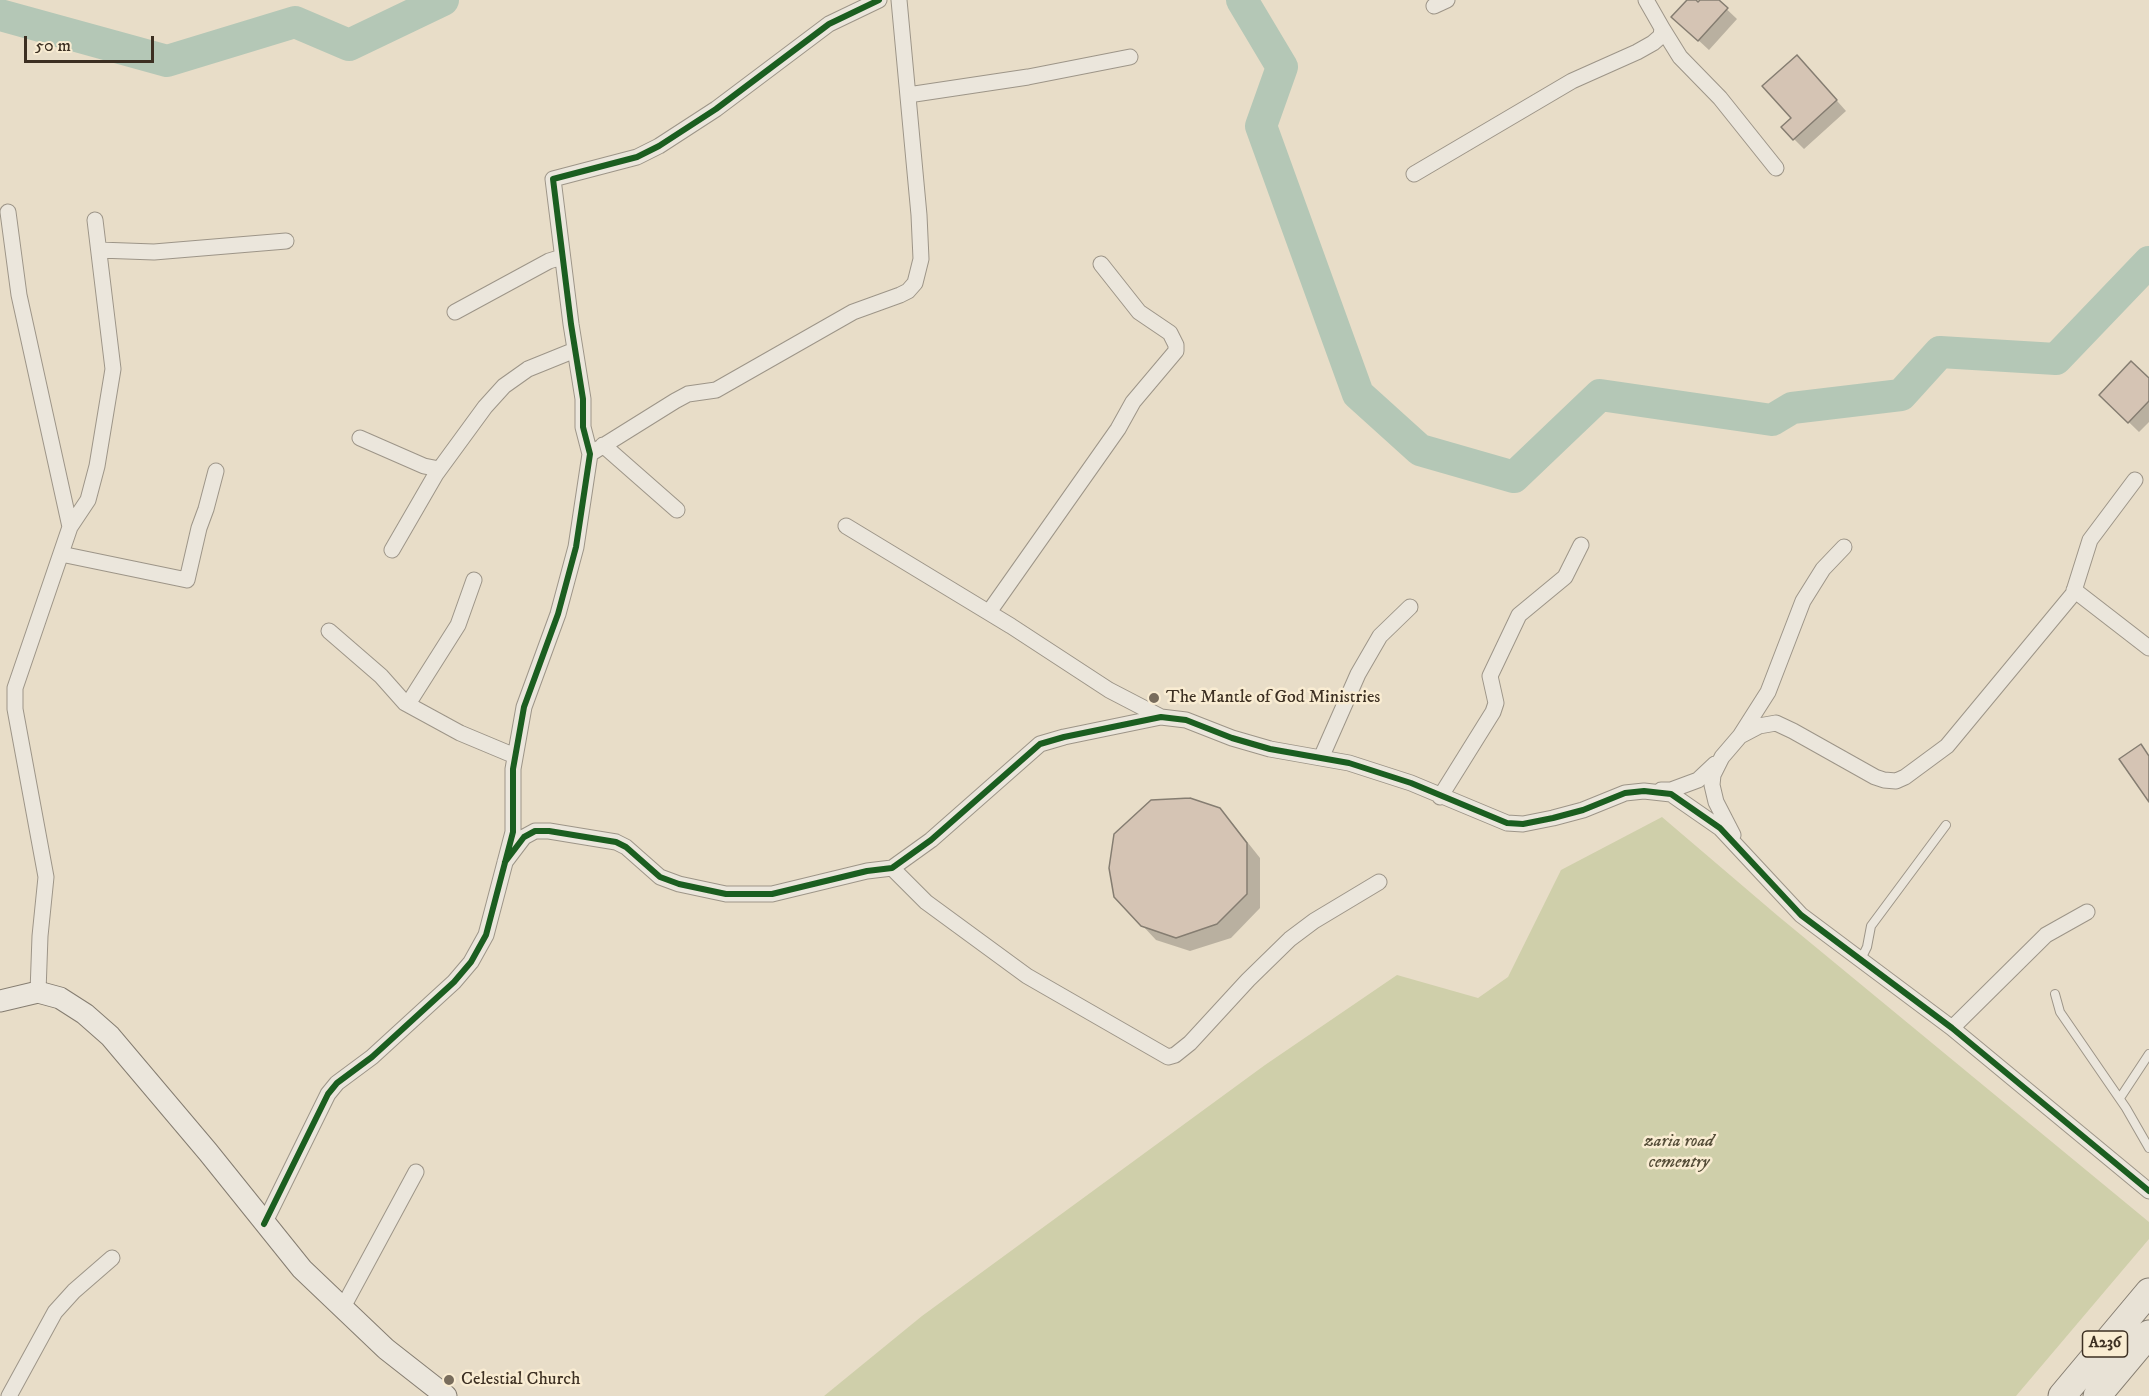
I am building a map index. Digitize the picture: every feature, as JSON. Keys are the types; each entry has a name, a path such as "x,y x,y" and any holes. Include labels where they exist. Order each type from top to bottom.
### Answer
{"highway":[{"name":"A236","path":"2062,1396 2149,1292"},
{"name":"A236","path":"2097,1396 2149,1334"}],"street":[{"path":"264,1224 328,1094 337,1083 372,1057 454,982 471,962 486,935 513,832 513,768 524,707 558,614 576,547 590,454 583,427 583,399 562,257 554,179 637,157 659,146 716,110 829,24 879,0"},
{"path":"590,454 688,394 716,390 853,312 900,295 908,291 915,283 921,259 914,151 899,0"},
{"path":"1646,0 1680,57 1720,98 1776,168"},
{"path":"1414,174 1572,81 1653,43 1661,36 1662,28"},
{"path":"908,95 1028,77 1130,57"},
{"path":"8,212 19,295 70,527"},
{"path":"39,992 40,936 46,877 15,709 15,688 70,527 87,500 97,466 113,369 95,220"},
{"path":"99,250 154,252 286,241"},
{"path":"455,312 549,261 562,257"},
{"path":"988,612 1118,429 1133,402 1176,351 1176,345 1170,333 1139,312 1101,264"},
{"path":"392,550 439,469 485,407 504,386 528,369 575,350"},
{"path":"360,438 424,466 439,469"},
{"path":"603,445 677,510"},
{"path":"61,554 187,580 216,471"},
{"path":"1740,735 1759,726 1776,723 1793,730 1875,777 1896,781 1905,777 1947,746 2073,594 2090,540 2135,480"},
{"path":"846,526 988,612 1109,690 1161,717"},
{"path":"1440,797 1493,712 1496,703 1490,676 1519,615 1565,577 1581,545"},
{"path":"505,862 524,837 535,831 549,831 616,842 660,877 679,884 726,894 772,894 867,871 892,868 971,807 1001,776 1040,744 1064,736 1161,717 1186,720 1232,738 1270,749 1349,763 1411,783 1507,823 1523,824 1583,810 1624,793 1671,790 1698,780 1722,757 1740,735 1768,692 1803,601 1823,569 1844,547"},
{"path":"408,704 458,625 474,580"},
{"path":"2074,590 2149,648"},
{"path":"1321,758 1358,674 1380,636 1410,607"},
{"path":"329,631 381,676 408,704 460,733 515,756"},
{"path":"1722,757 1713,775 1712,785 1724,818 1742,851"},
{"path":"1644,791 1671,794 1720,828 1801,915 1952,1028 2149,1191"},
{"path":"892,868 926,902 1027,976 1168,1057 1175,1055 1190,1043 1248,980 1290,939 1314,921 1379,882"},
{"path":"1952,1028 2046,935 2087,912"},
{"path":"0,1001 39,992 60,998 85,1014 110,1036 208,1152 302,1269 386,1348 446,1396"},
{"path":"342,1309 416,1172"},
{"path":"9,1396 55,1312 74,1291 112,1258"}],"lane":[{"path":"1860,961 1866,952 1870,926 1946,825"},
{"path":"2055,994 2060,1012 2120,1098 2149,1148"},
{"path":"2120,1098 2149,1054"}],"green space":[{"name":"zaria road cementry","path":"1662,817 1778,916 2149,1222 2149,1239 2016,1396 824,1396 922,1316 1265,1065 1397,975 1478,998 1508,977 1561,870"}],"building":[{"path":"1687,0 1698,2 1700,0 1719,0 1728,8 1698,41 1671,17"},
{"path":"1797,55 1837,100 1793,140 1781,127 1791,118 1762,86"},
{"path":"2131,361 2149,378 2149,401 2128,423 2099,395"},
{"path":"2141,744 2149,756 2149,802 2119,759"},
{"path":"1190,798 1220,808 1247,843 1247,894 1217,924 1176,938 1141,926 1114,897 1109,868 1114,834 1151,800"}],"waterway":[{"path":"0,15 167,61 295,22 349,45 443,0"},
{"path":"1242,0 1282,67 1261,126 1358,394 1420,450 1514,477 1600,395 1772,420 1792,408 1901,395 1940,352 2056,359 2149,262"}],"cycle path":[{"path":"264,1224 328,1094 337,1083 372,1057 454,982 471,962 486,935 513,832 513,769 524,707 558,614 576,547 590,454 583,427 583,399 553,179 637,157 659,146 716,109 829,24 879,0"},
{"path":"505,862 524,837 535,831 549,831 616,842 626,847 660,877 679,884 726,894 772,894 867,871 892,868 931,840 1040,744 1161,717 1186,720 1232,738 1270,749 1349,763 1411,783 1507,823 1523,824 1553,818 1583,810 1625,793 1644,791 1671,794 1720,828 1801,915 1952,1028 2149,1191"}],"place":[{"name":"The Mantle of God Ministries","path":"1154,698"},
{"name":"Celestial Church","path":"449,1380"}]}
